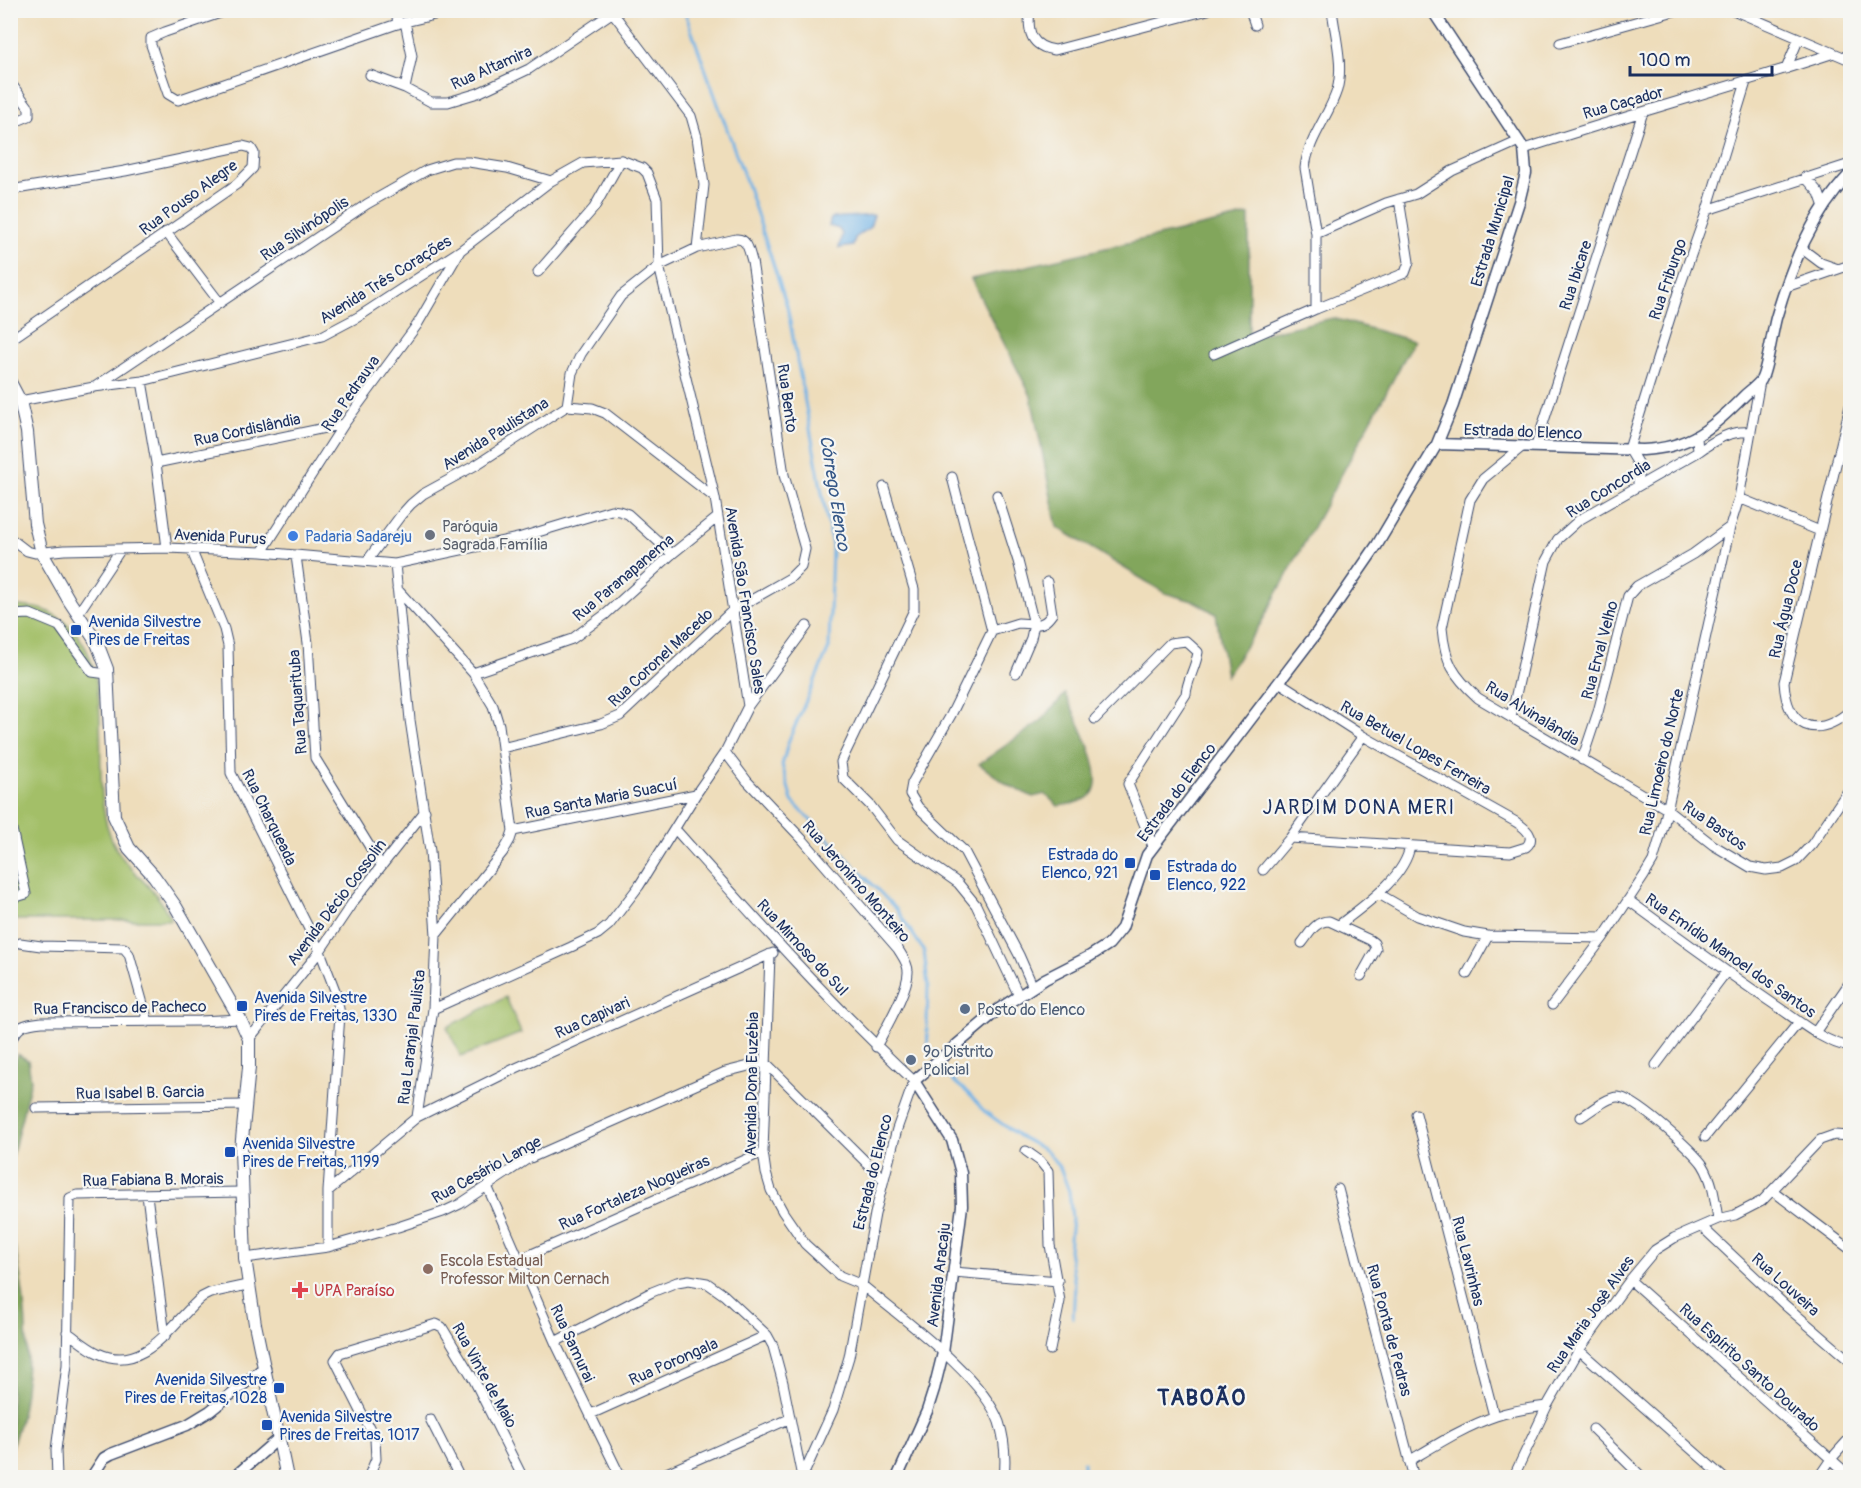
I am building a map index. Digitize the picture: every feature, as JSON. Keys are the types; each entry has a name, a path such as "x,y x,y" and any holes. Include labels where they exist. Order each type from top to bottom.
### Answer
{"main road":[{"path":"10,382 20,401 27,432 35,524 42,553 97,643 107,674 114,816 129,848 154,876 176,907 240,1019 249,1039 249,1067 241,1150 245,1258 248,1285 287,1478"}],"street":[{"path":"229,10 155,35 151,39 168,94 178,100 402,23 455,10"},
{"path":"396,10 412,56 405,88"},
{"path":"1030,10 1034,41 1039,46 1055,50 1208,10"},
{"path":"1250,10 1255,25"},
{"path":"1316,309 1316,234 1305,168 1306,160 1337,91 1338,58 1332,10"},
{"path":"1432,10 1521,145"},
{"path":"1560,43 1678,10"},
{"path":"1733,10 1851,60"},
{"path":"614,12 690,116 699,149 704,185 697,248"},
{"name":"Rua Altamira","path":"370,75 405,88 431,102 448,102 478,93 529,69 614,12"},
{"path":"1786,69 1799,38"},
{"name":"Rua Caçador","path":"1316,234 1416,194 1452,171 1521,145 1746,82 1834,52"},
{"path":"10,82 29,108 29,116 10,124"},
{"name":"Rua Friburgo","path":"1629,449 1746,82"},
{"name":"Rua Ibicare","path":"1536,446 1643,112"},
{"name":"Estrada Municipal","path":"1437,444 1453,405 1519,202 1526,173 1521,145"},
{"name":"Rua Pouso Alegre","path":"10,190 125,171 243,146 250,148 254,153 253,168 247,176 10,340"},
{"path":"538,272 594,208 621,160 642,168 651,182 657,199 659,266"},
{"name":"Avenida Três Corações","path":"20,401 94,387 142,381 322,336 350,322 461,250 551,181 583,163 621,160"},
{"name":"Rua Silvinópolis","path":"94,387 367,204 434,168 453,162 470,162 507,168 551,181"},
{"path":"1707,210 1851,164"},
{"path":"1851,174 1824,207 1801,248 1786,287 1761,381 1738,498 1820,531 1851,406"},
{"path":"1805,177 1819,193 1824,207"},
{"path":"1214,354 1404,273 1409,262 1399,199"},
{"path":"166,232 220,303"},
{"name":"Rua Bento","path":"567,406 572,373 581,354 621,296 659,266 697,248 741,239 745,242 749,250 759,308 784,475 805,549 801,567 789,578 732,610"},
{"path":"1801,248 1821,263 1838,269"},
{"name":"Rua Pedrauva","path":"262,552 344,424 417,325 461,250"},
{"path":"1786,287 1851,265"},
{"name":"Avenida São Francisco Sales","path":"433,1009 571,947 609,925 639,886 725,752 748,706 715,498 659,266"},
{"path":"142,381 167,548"},
{"name":"Estrada do Elenco","path":"802,1477 833,1410 849,1358 874,1214 897,1129 914,1081 999,1009 1109,944 1122,927 1147,855 1279,682 1377,545 1437,444 1660,449 1697,438 1720,420 1761,381"},
{"name":"Avenida Paulistana","path":"367,561 411,504 423,494 477,465 567,406 592,408 605,412 715,498"},
{"name":"Rua Cordislândia","path":"156,463 344,424"},
{"path":"1697,438 1698,452 1722,436 1743,431 1751,432"},
{"name":"Rua Alvinalândia","path":"1523,446 1483,479 1470,500 1442,628 1444,648 1450,667 1461,682 1479,698 1667,809"},
{"path":"1629,449 1638,464 1638,485"},
{"name":"Rua Concordia","path":"1511,717 1543,574 1552,548 1558,539 1579,520 1698,452"},
{"path":"952,477 992,631 951,715 912,783 910,794 918,807 964,851 1019,955 1033,987"},
{"path":"884,488 914,589 914,610 841,762 841,773 846,783 870,805 897,840 958,883 976,905 1019,996"},
{"path":"997,495 1018,561 1034,624 1031,638 1016,673"},
{"name":"Rua Limoeiro do Norte","path":"1552,1005 1603,938 1653,861 1738,498"},
{"name":"Avenida Purus","path":"42,553 64,550 167,548 262,552 395,564 518,538 611,510 628,514 672,554"},
{"name":"Rua Paranapanema","path":"473,673 572,639 606,614 672,554 718,517"},
{"name":"Rua Erval Velho","path":"1582,760 1598,712 1628,596 1637,586 1692,554 1730,527"},
{"name":"Rua Água Doce","path":"1820,531 1784,682 1785,694 1795,717 1805,725 1829,726 1851,711"},
{"path":"10,538 27,551 42,553"},
{"path":"79,612 121,549"},
{"name":"Rua Charqueada","path":"191,549 224,629 228,646 231,773 320,951 338,999 340,1014 328,1191 328,1247"},
{"name":"Rua Taquarituba","path":"296,556 308,643 315,758 381,865"},
{"name":"Rua Laranjal Paulista","path":"328,1191 417,1117 433,1009 435,898 425,811 410,720 395,564"},
{"path":"992,631 1017,623 1041,625 1047,620 1052,614 1047,582"},
{"path":"397,589 473,673 493,706 499,725 513,831 503,852 436,935"},
{"name":"Rua Coronel Macedo","path":"502,748 620,716 732,610"},
{"path":"10,615 30,614 60,627 92,672 107,674"},
{"path":"748,706 807,626"},
{"path":"1095,719 1170,643 1186,641 1198,652 1197,664 1186,687 1186,694 1128,784 1153,846"},
{"name":"Rua Betuel Lopes Ferreira","path":"1279,682 1363,736 1516,822 1531,836 1530,844 1523,849 1510,852 1410,846"},
{"path":"1263,870 1290,838 1363,736"},
{"name":"Rua Jeronimo Monteiro","path":"725,752 747,781 803,840 898,949 904,959 908,968 908,976 876,1047"},
{"name":"Rua Bastos","path":"1667,809 1713,846 1750,867 1766,870 1782,868 1796,861 1812,844 1851,788"},
{"name":"Rua Santa Maria Suacuí","path":"513,831 696,794"},
{"name":"Avenida Décio Cossolin","path":"249,1039 320,951 353,902 425,811"},
{"path":"10,820 26,894 10,899"},
{"name":"Rua Mimoso do Sul","path":"675,829 782,948 876,1047 914,1081"},
{"path":"1290,838 1410,846 1407,859 1379,894 1339,926"},
{"path":"1379,894 1417,916 1444,926 1488,936 1603,938"},
{"name":"Rua Emídio Manoel dos Santos","path":"1628,900 1799,1022 1842,1045 1851,1047"},
{"path":"1302,943 1320,922 1329,921 1374,944 1374,953 1361,976"},
{"path":"1467,974 1488,936"},
{"path":"20,944 124,948 129,954 148,1022"},
{"name":"Rua Capivari","path":"417,1117 526,1063 782,948"},
{"name":"Avenida Dona Euzébia","path":"770,954 763,1152 771,1190 805,1244 840,1276 862,1285 943,1353 982,1391 999,1422 1005,1445 1004,1478"},
{"path":"1656,1065 1726,972"},
{"path":"1816,1032 1850,985"},
{"name":"Rua Francisco de Pacheco","path":"10,1042 17,1029 33,1023 240,1019"},
{"path":"1705,1137 1799,1022"},
{"path":"765,1062 883,1179"},
{"name":"Rua Cesário Lange","path":"245,1258 328,1247 443,1212 460,1204 514,1167 537,1156 725,1072 765,1062"},
{"name":"Avenida Aracaju","path":"897,1478 927,1411 943,1353 962,1206 962,1185 952,1140 914,1081"},
{"path":"1581,1117 1611,1099 1619,1097 1629,1100 1653,1117 1702,1164 1710,1179 1718,1219"},
{"name":"Rua Isabel B. Garcia","path":"36,1108 245,1105"},
{"name":"Rua Lavrinhas","path":"1416,1114 1494,1416"},
{"name":"Rua Maria Josè Alves","path":"1513,1478 1547,1406 1579,1350 1630,1280 1662,1244 1718,1219 1751,1208 1773,1191 1820,1140 1834,1135 1851,1136"},
{"path":"1026,1151 1040,1161 1048,1171 1050,1245 1058,1281 1059,1312 1050,1350"},
{"name":"Rua Fortaleza Nogueiras","path":"518,1260 763,1152"},
{"name":"Rua Samurai","path":"487,1186 555,1342 621,1478"},
{"name":"Rua Ponta de Pedras","path":"1338,1189 1414,1478"},
{"path":"1773,1191 1851,1249"},
{"name":"Rua Fabiana B. Morais","path":"67,1332 69,1203 71,1197 77,1195 241,1192"},
{"path":"147,1195 165,1336"},
{"name":"Rua Louveira","path":"1702,1227 1786,1306 1851,1361"},
{"path":"954,1272 1058,1281"},
{"path":"555,1342 652,1292 677,1282 689,1280 706,1283 724,1295 767,1335 778,1361 802,1477"},
{"name":"Rua Espírito Santo Dourado","path":"1630,1280 1851,1476"},
{"path":"67,1332 99,1354 114,1358 127,1358 143,1353 158,1343 202,1297 210,1293 248,1285"},
{"name":"Rua Vinte de Maio","path":"368,1478 376,1459 375,1439 335,1360 340,1353 440,1325 474,1380 523,1478"},
{"path":"57,1478 56,1450 65,1391 67,1332"},
{"name":"Rua Porongala","path":"591,1414 767,1335"},
{"path":"1579,1350 1724,1478"},
{"path":"91,1478 104,1458 187,1425 210,1411 265,1367"},
{"path":"1409,1461 1494,1416 1547,1406"},
{"path":"430,1419 460,1478"},
{"path":"655,1478 789,1419"},
{"path":"1593,1429 1643,1478"},
{"path":"233,1478 279,1438"},
{"path":"1818,1478 1831,1459 1851,1438"}],"green space":[{"path":"1249,215 1249,337 1333,318 1414,341 1261,623 1226,676 1216,614 1196,602 1165,593 1057,527 1031,396 971,279"},
{"path":"10,607 38,608 49,612 73,630 88,654 96,682 100,713 103,808 110,835 120,855 160,900 171,920 13,920 11,922"},
{"path":"1065,694 1088,744 1096,773 1096,785 1092,794 1085,799 1058,806 1045,794 1033,797 1008,785 979,764 1041,721"},
{"path":"506,997 521,1033 461,1057 447,1027"},
{"path":"17,1054 28,1060 31,1080 11,1161 10,1085"},
{"path":"10,1228 21,1280 27,1338 24,1397 19,1424 11,1448"}],"water":[{"path":"874,215 870,227 855,238 853,246 839,248 842,234 839,229 829,226 831,218"}],"waterway":[{"name":"Córrego Elenco","path":"684,10 748,187 787,306 832,546 829,648 789,740 782,765 792,801 897,910 924,951 928,986 928,1047"},
{"path":"946,1075 968,1093 984,1111 1019,1136 1048,1152 1061,1170 1069,1191 1072,1218 1069,1250 1075,1285 1073,1318"},
{"path":"10,1297 18,1318 10,1369"},
{"path":"1083,1462 1083,1478"}],"place":[{"name":"Paróquia Sagrada Família","path":"430,535"},
{"name":"Padaria Sadareju","path":"293,536"},
{"name":"Avenida Silvestre Pires de Freitas","path":"76,630"},
{"name":"Estrada do Elenco, 921","path":"1130,863"},
{"name":"Estrada do Elenco, 922","path":"1155,875"},
{"name":"Avenida Silvestre Pires de Freitas, 1330","path":"242,1006"},
{"name":"Posto do Elenco","path":"965,1009"},
{"name":"9º Distrito Policial","path":"911,1060"},
{"name":"Avenida Silvestre Pires de Freitas, 1199","path":"230,1152"},
{"name":"Escola Estadual Professor Milton Cernach","path":"428,1269"},
{"name":"UPA Paraíso","path":"300,1290"},
{"name":"Avenida Silvestre Pires de Freitas, 1028","path":"279,1388"},
{"name":"Avenida Silvestre Pires de Freitas, 1017","path":"267,1425"}],"district":[{"name":"JARDIM DONA MERI","path":"1359,807"},
{"name":"TABOÃO","path":"1202,1397"}]}
